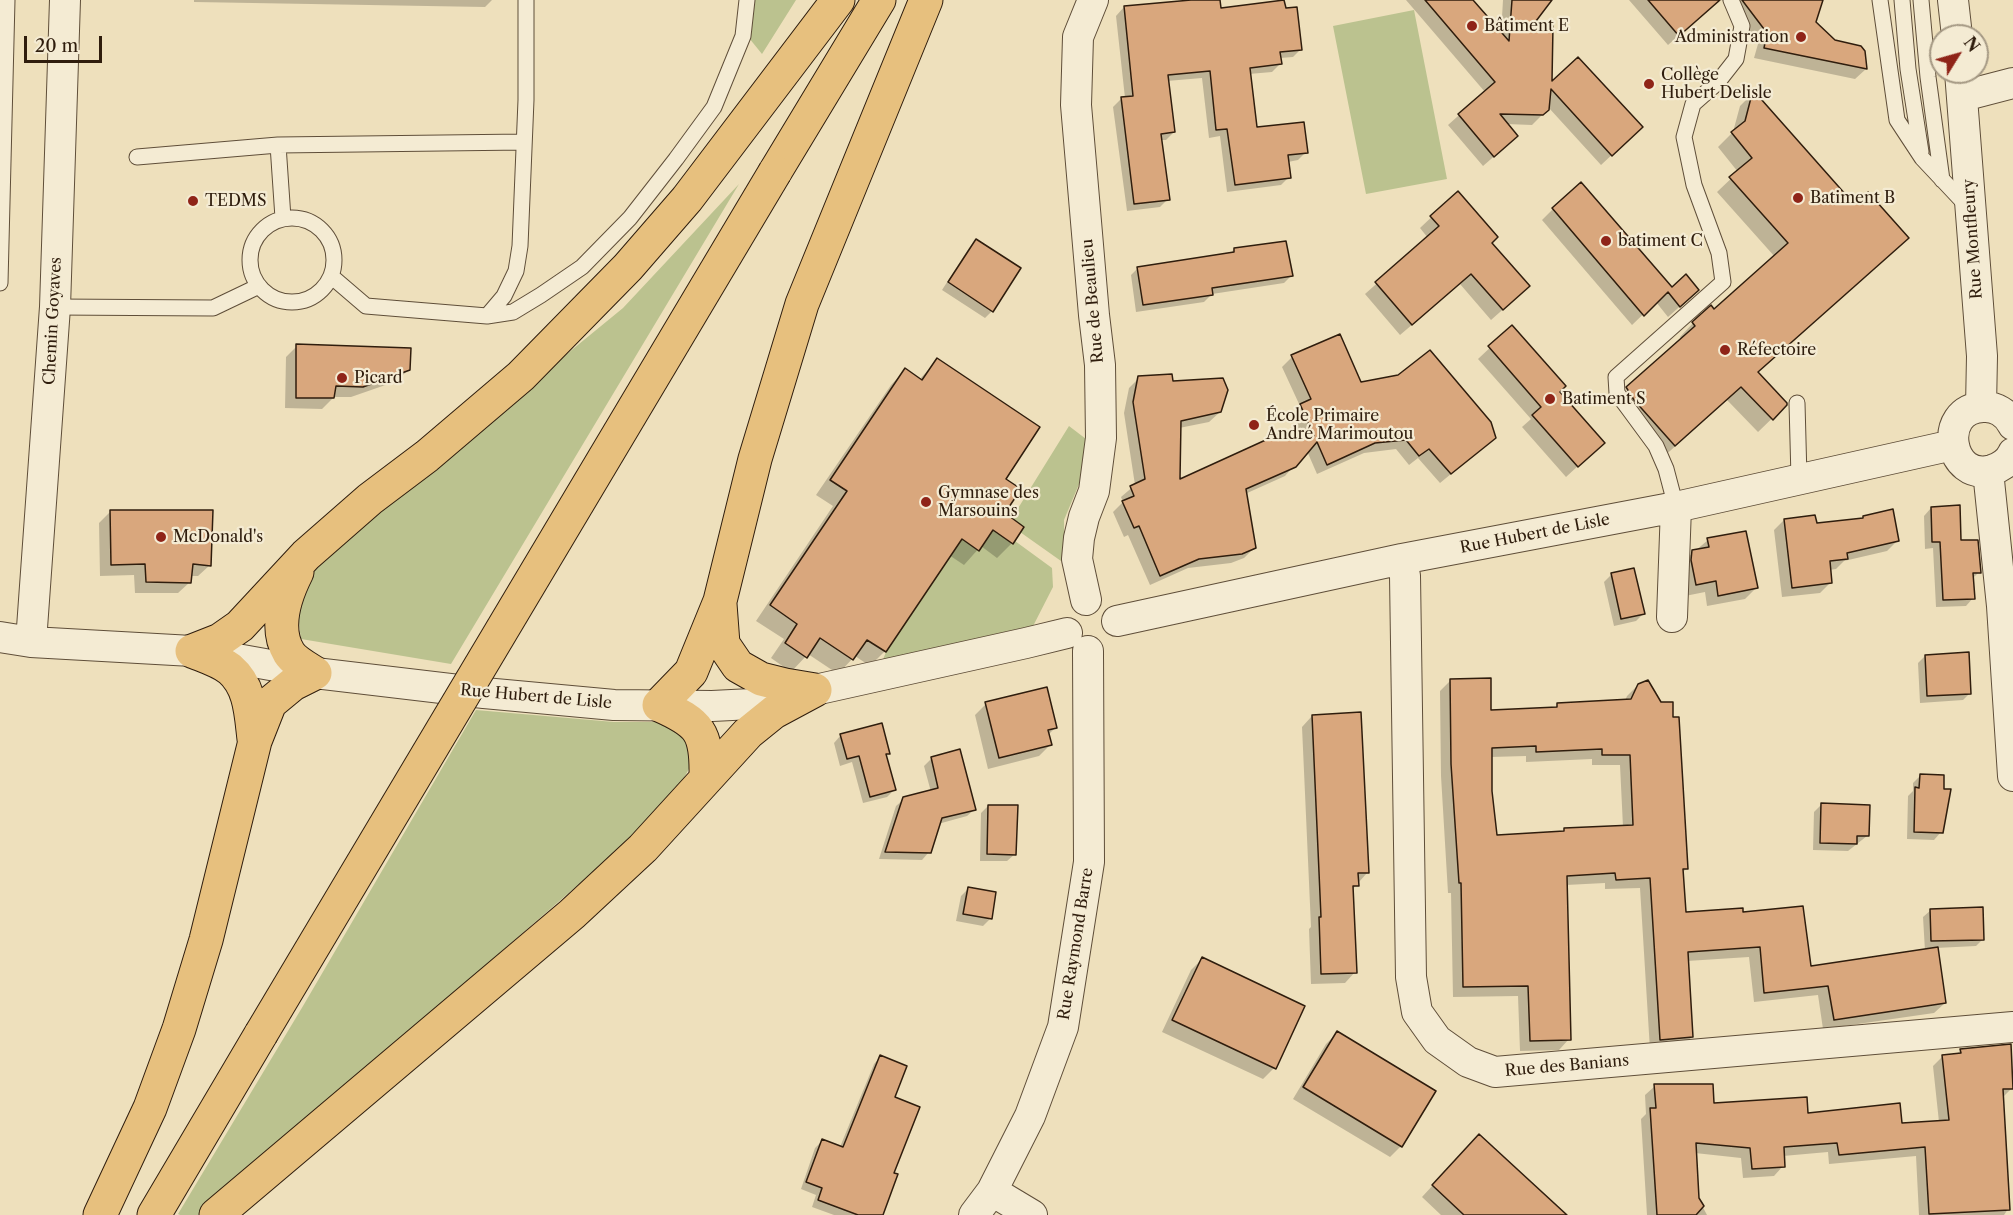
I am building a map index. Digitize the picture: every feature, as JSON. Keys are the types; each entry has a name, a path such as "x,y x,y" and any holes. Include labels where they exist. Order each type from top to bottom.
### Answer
{"highway":[{"path":"192,651 220,640 240,626 306,555 370,499 427,456 521,376 628,267 687,198 838,0"},
{"path":"154,1215 879,0"},
{"path":"706,777 706,755 701,732 683,716 658,705 691,672 720,601 754,459 802,304 926,0"},
{"path":"100,1215 150,1108 179,1029 206,940 255,741 270,703 293,684 315,673 290,654 281,629 287,592 306,555"},
{"path":"720,601 723,644 738,666 761,679 815,690"},
{"path":"192,651 229,668 241,681 249,698 255,741"},
{"path":"216,1215 572,914 643,848 748,733 774,712 815,690"}],"street":[{"name":"Chemin Goyaves","path":"31,642 55,307 65,0"},
{"name":"Rue de Beaulieu","path":"1086,600 1077,558 1084,516 1094,491 1101,438 1100,365 1076,105 1078,37 1093,0"},
{"path":"1953,0 1956,24"},
{"path":"1989,83 2013,83"},
{"name":"Rue Montfleury","path":"1962,84 1982,356 1981,407"},
{"path":"2013,424 2004,413 1993,408 1981,407 1968,411 1958,420 1953,432 1953,445 1957,457 1965,465 1976,470 1988,471 2001,467 2013,453"},
{"name":"Rue Hubert de Lisle","path":"1117,621 1402,559 1676,507 1953,445"},
{"path":"1988,471 2002,606 2013,776"},
{"path":"1672,617 1676,507"},
{"name":"Rue des Banians","path":"1402,559 1405,576 1411,977 1417,1012 1437,1040 1468,1062 1495,1072 2013,1027"},
{"path":"1086,600 1100,601 1111,609 1117,621 1116,633 1110,644 1100,650 1078,642 1067,619 1074,607 1086,600"},
{"name":"Rue Hubert de Lisle","path":"0,637 31,642 192,651 315,673 567,701 614,705 712,706 752,704 815,690 1078,642"},
{"name":"Rue Raymond Barre","path":"974,1215 992,1191 1030,1116 1063,1027 1089,862 1078,642"},
{"path":"992,1191 1032,1215"}],"lane":[{"path":"0,283 7,0"},
{"path":"487,316 504,296 516,271 523,220 526,0"},
{"path":"331,276 366,306 487,316 513,312 541,296 582,267 630,218 714,107 743,36 747,0"},
{"path":"1676,507 1666,469 1656,446 1617,393 1616,377 1723,282 1719,253 1694,185 1684,137 1693,104 1718,82 1736,59 1742,26 1731,0"},
{"path":"1880,0 1897,120 1922,158 1970,209"},
{"path":"1902,0 1908,69 1922,158"},
{"path":"1921,0 1928,78 1942,180"},
{"path":"137,157 278,146 524,142"},
{"path":"278,146 283,218"},
{"path":"283,218 305,219 324,232 334,253 331,276 321,291 305,300 286,302 270,296 259,286 250,267 252,246 263,228 283,218"},
{"path":"55,307 213,308 259,286"},
{"path":"1797,403 1799,478"}],"green space":[{"path":"754,0 796,0 762,54 749,38"},
{"path":"1414,10 1447,179 1366,194 1333,26"},
{"path":"739,184 451,664 301,639 299,605 304,587 319,557 623,308"},
{"path":"1069,426 1086,439 1082,477 1064,520 1064,557 1061,561 1020,532 1024,527 1012,518"},
{"path":"993,530 1013,543 1015,541 1052,568 1053,587 1029,634 878,672 886,652 962,539 979,551"},
{"path":"476,710 614,722 666,722 685,727 692,763 675,795 610,857 198,1215 178,1214 303,1006"}],"building":[{"path":"1191,0 1220,0 1221,8 1284,0 1286,8 1297,7 1302,50 1280,52 1282,64 1250,68 1257,127 1304,122 1308,153 1288,155 1291,178 1235,185 1227,129 1216,130 1210,71 1168,75 1175,132 1161,134 1170,200 1134,204 1121,97 1133,96 1124,6"},
{"path":"1425,0 1473,0 1509,41 1512,0 1552,0 1533,25 1553,26 1552,81 1578,57 1643,127 1612,156 1551,89 1549,110 1543,115 1500,114 1518,136 1494,157 1458,114 1495,82"},
{"path":"1648,0 1720,0 1679,36"},
{"name":"Administration","path":"1742,0 1823,0 1816,22 1835,40 1861,46 1865,51 1867,69 1764,48 1767,33"},
{"path":"1753,90 1854,204 1868,192 1909,238 1758,372 1787,403 1773,420 1741,387 1675,446 1634,400 1626,387 1695,326 1692,322 1711,305 1714,309 1788,243 1729,177 1752,158 1731,132 1745,121"},
{"name":"batiment C","path":"1581,182 1672,287 1686,274 1699,290 1680,307 1668,292 1644,316 1552,208"},
{"path":"1458,191 1498,237 1492,243 1530,286 1503,310 1471,274 1412,325 1375,282 1439,226 1430,216"},
{"path":"976,239 1021,268 993,312 948,282"},
{"path":"1286,241 1293,276 1212,288 1213,295 1143,305 1137,267 1234,252 1234,248"},
{"name":"Batiment S","path":"1512,325 1566,386 1560,392 1605,443 1578,467 1532,415 1541,407 1488,346"},
{"path":"1340,334 1361,382 1398,375 1430,350 1491,422 1496,438 1451,474 1429,449 1419,456 1406,440 1375,443 1327,465 1317,442 1296,467 1246,489 1256,548 1242,554 1199,559 1160,576 1139,526 1134,528 1122,501 1134,496 1130,486 1145,479 1133,402 1138,376 1172,374 1173,381 1223,378 1228,390 1221,412 1181,421 1180,479 1281,433 1314,436 1300,404 1311,399 1291,355"},
{"name":"Picard","path":"296,344 411,348 410,370 363,387 336,386 334,398 296,398"},
{"name":"Gymnase des Marsouins","path":"937,358 1040,427 1006,479 1021,489 1005,513 1024,527 1013,544 993,530 979,551 962,539 886,652 867,640 853,660 820,638 807,658 785,643 797,624 770,605 847,491 830,480 905,368 922,380"},
{"path":"1960,505 1961,540 1978,540 1981,573 1973,573 1975,599 1943,600 1940,542 1932,542 1931,507"},
{"path":"1893,509 1899,541 1847,553 1848,559 1830,561 1832,583 1792,588 1784,519 1815,515 1817,523 1863,518 1863,516"},
{"name":"McDonald's","path":"110,510 213,510 211,566 193,564 191,583 146,582 145,564 111,565"},
{"path":"1746,531 1758,588 1718,596 1716,581 1696,585 1691,560 1692,550 1709,547 1707,538"},
{"path":"1634,568 1645,614 1621,619 1611,573"},
{"path":"1969,652 1971,694 1927,696 1925,655"},
{"path":"1491,678 1491,710 1557,707 1557,703 1631,699 1638,684 1648,680 1661,702 1673,702 1673,717 1679,717 1688,869 1683,869 1686,912 1743,908 1743,912 1803,906 1811,966 1938,947 1946,1003 1834,1020 1828,986 1764,993 1760,947 1688,952 1693,1037 1660,1040 1650,878 1616,880 1615,873 1567,876 1571,1040 1530,1041 1528,986 1463,987 1461,883 1459,883 1451,764 1450,679","holes":["1536,746 1536,752 1602,749 1602,755 1630,755 1633,825 1564,828 1564,831 1497,835 1492,791 1492,748"]},
{"path":"1047,687 1057,728 1048,730 1052,745 999,758 985,702"},
{"path":"1361,712 1369,873 1358,873 1359,886 1353,886 1357,973 1321,974 1319,917 1321,917 1312,715"},
{"path":"882,723 890,754 886,754 896,790 870,797 859,756 847,759 840,734"},
{"path":"960,749 976,810 942,818 931,853 885,852 903,797 938,788 931,757"},
{"path":"1920,774 1944,775 1944,789 1951,789 1943,833 1914,832 1915,787 1919,788"},
{"path":"1821,803 1870,805 1869,836 1857,836 1857,844 1820,843"},
{"path":"988,805 1018,805 1016,855 987,854"},
{"path":"968,887 996,892 992,919 963,914"},
{"path":"1983,907 1984,940 1931,941 1930,909"},
{"path":"1202,957 1305,1006 1276,1069 1172,1020"},
{"path":"1337,1031 1436,1091 1402,1147 1303,1087"},
{"path":"2011,1044 2013,1089 2003,1089 2010,1210 1929,1214 1925,1147 1839,1155 1837,1143 1784,1147 1785,1167 1752,1169 1750,1148 1696,1143 1699,1198 1704,1206 1696,1215 1657,1215 1650,1108 1656,1108 1654,1084 1713,1084 1714,1103 1807,1097 1808,1113 1900,1103 1902,1123 1949,1120 1942,1055 1961,1053 1960,1049"},
{"path":"880,1055 907,1066 895,1097 920,1107 894,1173 898,1174 883,1215 858,1215 818,1200 822,1188 806,1182 822,1139 843,1147"},
{"path":"1479,1134 1567,1215 1464,1215 1432,1185"}],"place":[{"name":"Bâtiment E","path":"1472,26"},
{"name":"Administration","path":"1801,37"},
{"name":"Collège Hubert Delisle","path":"1649,84"},
{"name":"Batiment B","path":"1798,198"},
{"name":"TEDMS","path":"193,201"},
{"name":"batiment C","path":"1606,241"},
{"name":"Réfectoire","path":"1725,350"},
{"name":"Picard","path":"342,378"},
{"name":"Batiment S","path":"1550,399"},
{"name":"École Primaire André Marimoutou","path":"1254,425"},
{"name":"Gymnase des Marsouins","path":"926,502"},
{"name":"McDonald's","path":"161,537"}]}
